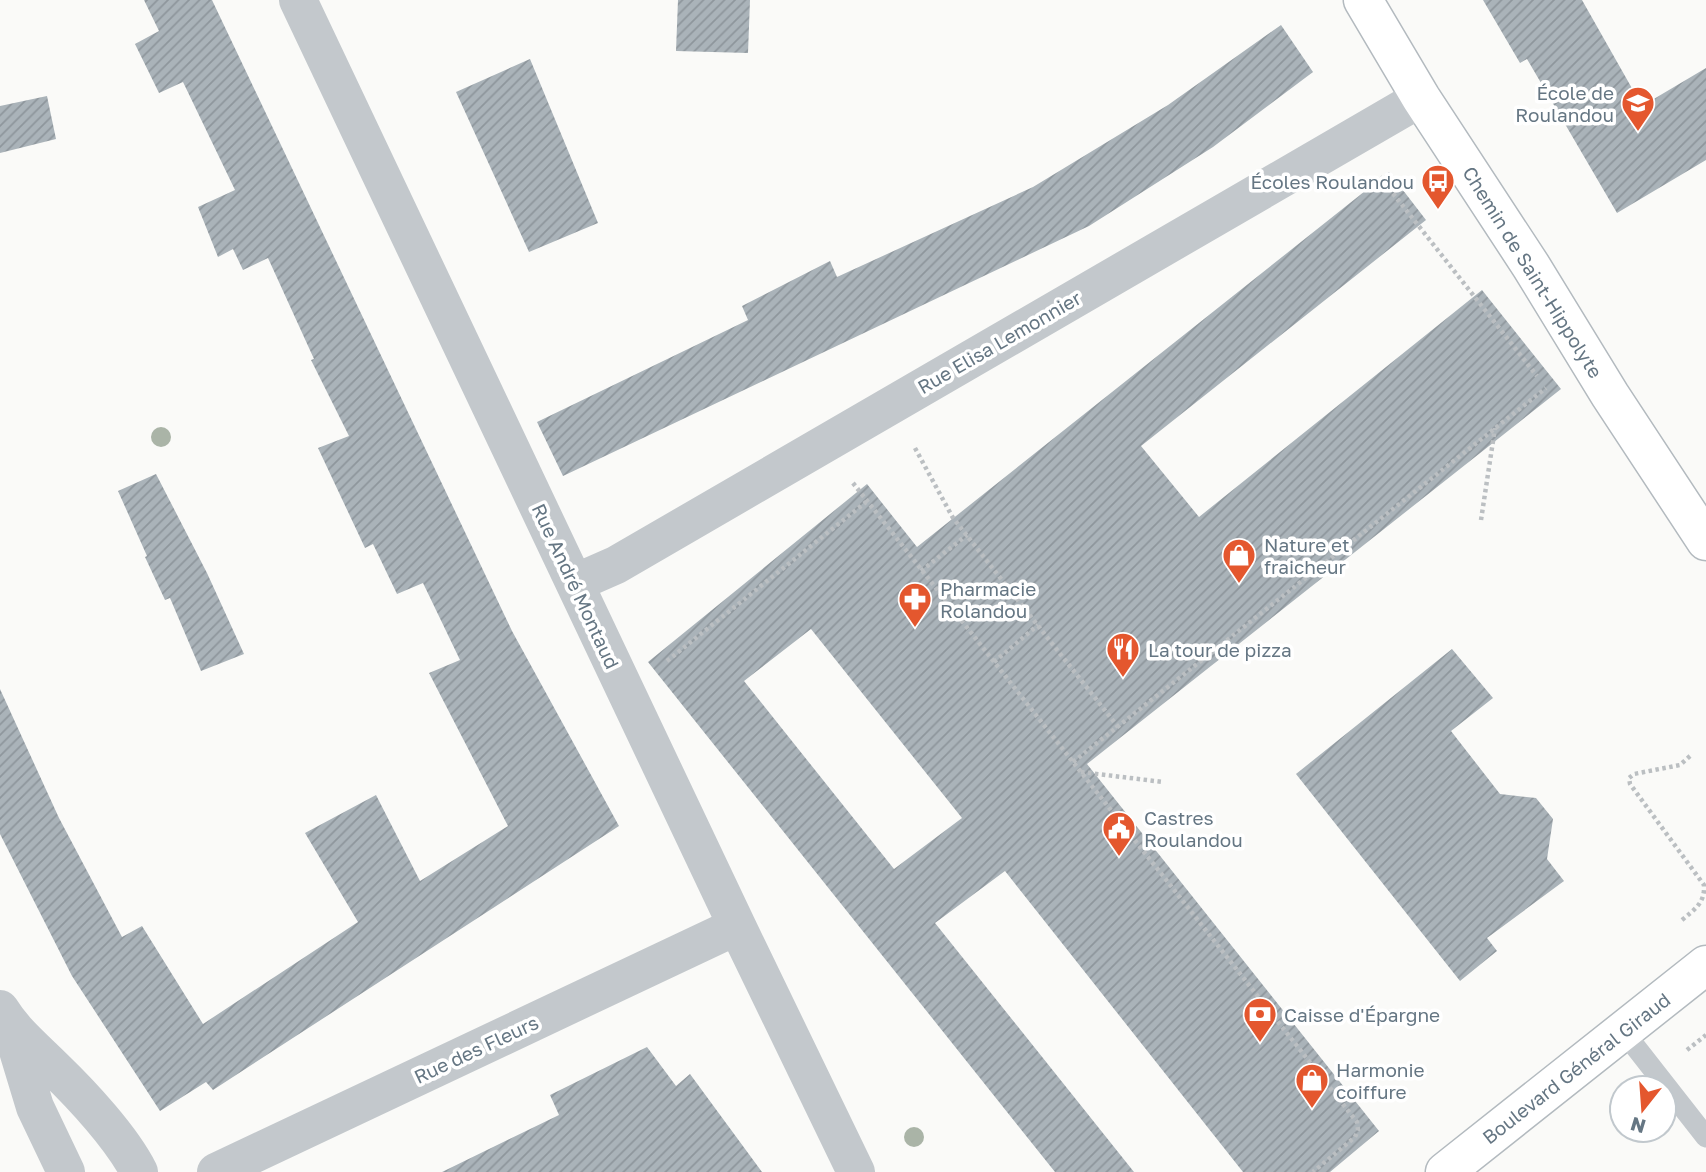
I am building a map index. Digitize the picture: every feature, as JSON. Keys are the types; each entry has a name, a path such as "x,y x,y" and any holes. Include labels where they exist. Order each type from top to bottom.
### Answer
{"street":[{"name":"Rue André Montaud","path":"298,0 856,1172"},
{"name":"Chemin de Saint-Hippolyte","path":"1363,0 1421,98 1706,541"},
{"name":"Rue Elisa Lemonnier","path":"575,583 616,565 1421,98"},
{"name":"Rue des Fleurs","path":"216,1172 737,926"},
{"name":"Boulevard Général Giraud","path":"1448,1171 1706,965"},
{"path":"5,1017 35,1107 66,1172"},
{"path":"5,1017 73,1087 132,1158 139,1172"}],"lane":[{"path":"1623,1031 1706,1137"}],"path":[{"path":"1381,178 1552,396"},
{"path":"1073,762 1546,388"},
{"path":"890,405 953,517 1118,727"},
{"path":"1481,520 1495,428"},
{"path":"858,492 1357,1122 1355,1137 1313,1172"},
{"path":"667,662 866,502"},
{"path":"921,570 967,535"},
{"path":"993,662 1038,625"},
{"path":"1679,922 1700,905 1705,895 1704,885 1630,785 1629,778 1634,774 1680,765 1690,756"},
{"path":"1080,772 1163,782"}],"building":[{"path":"144,0 212,0 512,631 619,826 213,1090 206,1082 160,1111 72,976 0,834 0,689 59,818 122,937 142,926 203,1024 358,922 305,833 376,795 420,881 508,826 429,673 460,660 423,583 397,594 373,544 365,548 318,448 349,436 311,360 314,359 268,258 243,270 233,249 218,257 198,207 235,190 183,82 159,93 135,44 159,31"},
{"path":"678,0 750,0 748,53 676,51"},
{"name":"École de Roulandou","path":"1483,0 1582,0 1642,106 1706,68 1706,160 1617,213 1527,59 1520,63"},
{"path":"1281,25 1313,72 1213,147 1089,226 563,476 537,422 748,320 742,306 830,261 837,277 1033,187 1168,105"},
{"path":"530,59 598,223 529,252 456,92"},
{"path":"47,96 56,139 0,153 0,106"},
{"path":"1389,172 1426,220 1141,446 1199,517 1482,290 1561,389 1087,764 1379,1131 1330,1172 1243,1172 1005,871 935,923 1134,1172 1055,1172 648,662 867,484 917,547","holes":["811,629 962,818 894,869 744,681"]},
{"path":"156,474 207,573 244,654 201,671 170,598 165,600 145,557 147,556 118,491"},
{"path":"1452,649 1493,698 1451,731 1500,794 1536,798 1553,819 1547,859 1564,881 1487,938 1497,951 1460,981 1296,774"},
{"path":"647,1047 676,1086 690,1074 762,1172 442,1172 559,1115 550,1095"}],"place":[{"name":"École de Roulandou","path":"1638,133"},
{"name":"Écoles Roulandou","path":"1438,211"},
{"name":"Nature et fraicheur","path":"1239,585"},
{"name":"Pharmacie Rolandou","path":"915,629"},
{"name":"La tour de pizza","path":"1123,679"},
{"name":"Castres Roulandou","path":"1119,858"},
{"name":"Caisse d'Épargne","path":"1260,1044"},
{"name":"Harmonie coiffure","path":"1312,1110"}]}
